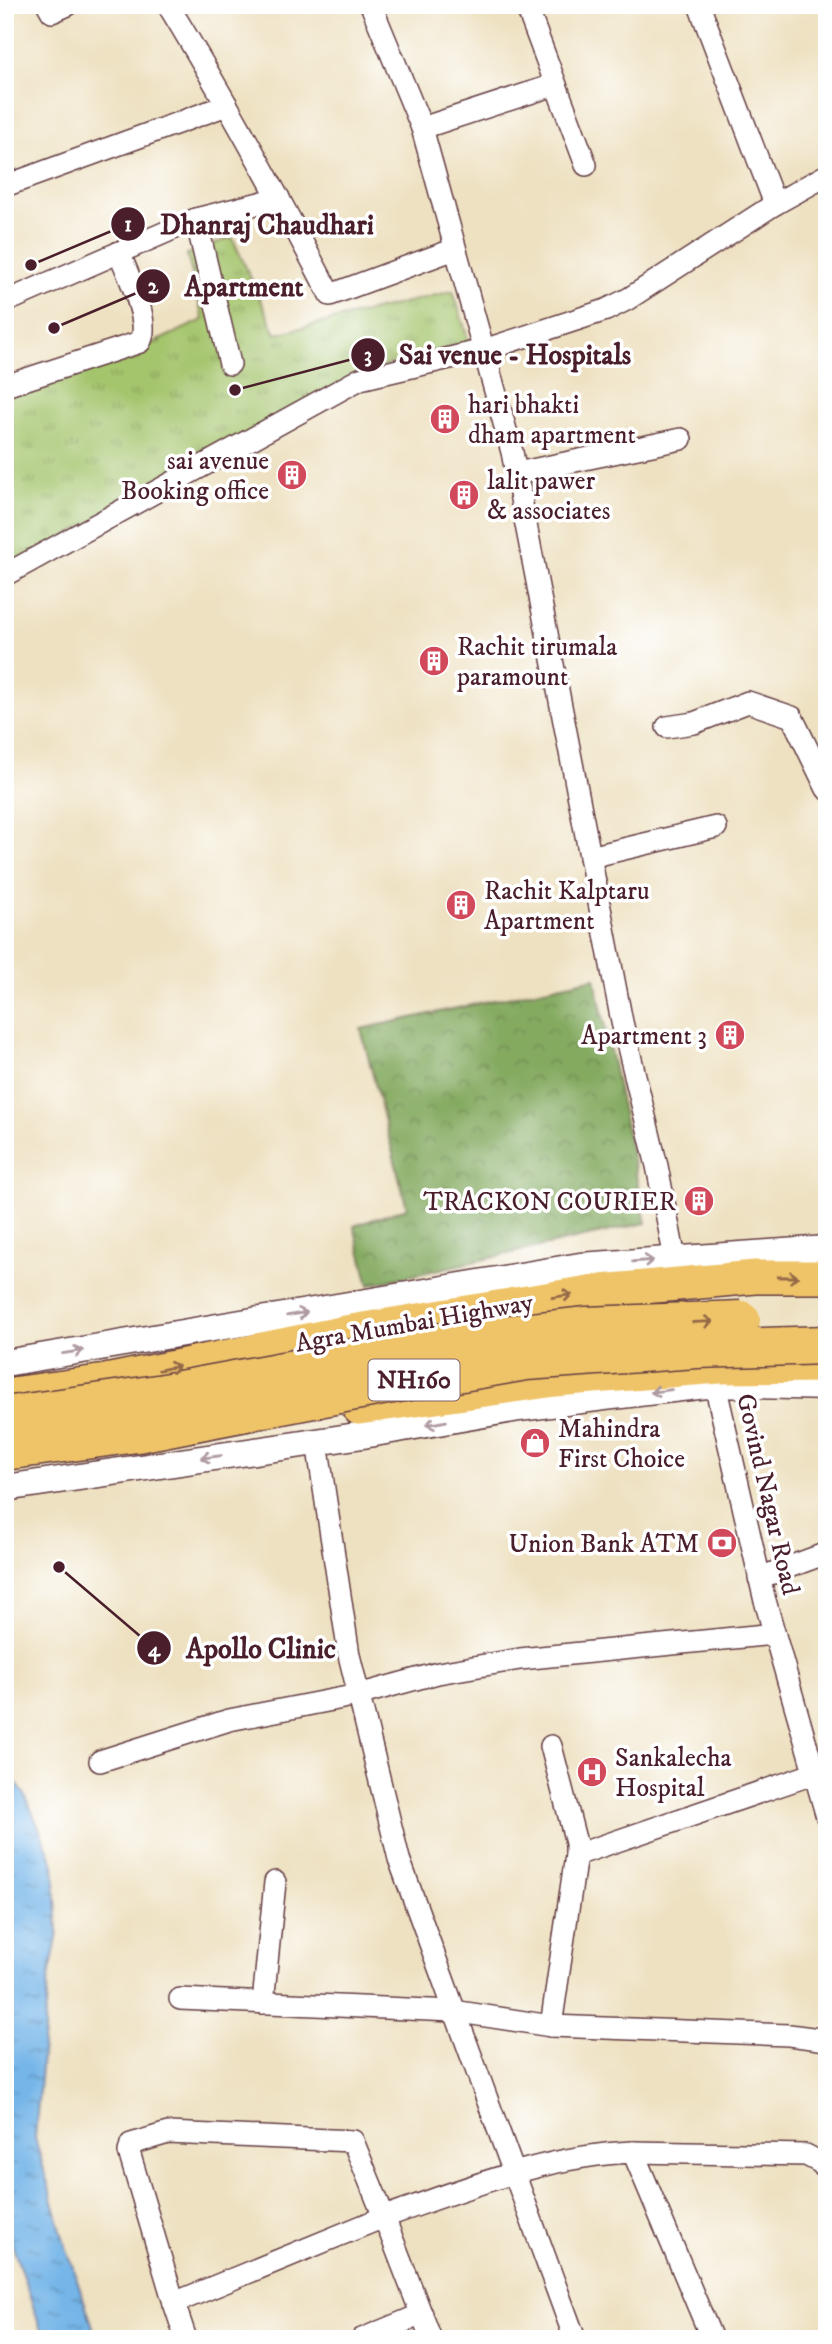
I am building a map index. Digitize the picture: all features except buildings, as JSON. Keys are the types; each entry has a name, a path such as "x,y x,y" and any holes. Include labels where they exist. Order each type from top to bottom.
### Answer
{"highway":[{"name":"NH160","path":"5,1416 164,1393 447,1341 587,1326 827,1320"},
{"name":"NH160","path":"5,1451 137,1433 386,1385 526,1362 696,1349 827,1345"}],"main road":[{"name":"Agra Mumbai Highway","path":"5,1395 106,1381 351,1331 589,1292 755,1276 827,1276"},
{"path":"443,1315 456,1394"},
{"path":"5,1463 146,1447 375,1405 555,1380 719,1367 827,1366"}],"street":[{"path":"48,5 52,12 68,5"},
{"path":"168,5 279,198 330,295 455,249"},
{"path":"371,5 422,128 517,473 622,1023 657,1166 675,1259"},
{"path":"526,5 586,165"},
{"path":"699,5 775,204"},
{"path":"422,128 554,85"},
{"path":"5,186 227,105"},
{"path":"5,575 359,379 484,350 606,310 628,299 775,204 827,175"},
{"path":"5,302 196,219 279,198"},
{"path":"196,219 230,364"},
{"path":"5,386 140,342 144,335 143,319 119,252"},
{"path":"517,473 681,439"},
{"path":"667,727 694,723 748,702 792,717 821,760 827,789"},
{"path":"590,857 716,827"},
{"path":"5,1363 568,1268 827,1249"},
{"path":"5,1488 317,1442 519,1408 715,1384 827,1387"},
{"name":"Govind Nagar Road","path":"715,1384 774,1634 827,1817"},
{"path":"317,1442 349,1656 399,1859 575,2339"},
{"path":"760,1578 827,1553"},
{"path":"100,1760 229,1720 358,1695 438,1673 520,1659 774,1634"},
{"path":"551,1746 576,1843 576,1855 551,2026"},
{"path":"576,1855 813,1773"},
{"path":"263,2003 275,1882"},
{"path":"180,1999 453,2011 551,2026 789,2035 827,2040"},
{"path":"186,2339 129,2152 131,2144 137,2141 168,2133 353,2141 431,2339"},
{"path":"633,2152 712,2339"},
{"path":"174,2303 384,2217 513,2172 610,2153 633,2152 806,2155 821,2163 827,2171"},
{"path":"362,2339 422,2314"}],"green space":[{"path":"232,237 276,334 453,291 469,342 377,368 5,569 5,396 105,365 203,320 187,254"},
{"path":"595,978 646,1223 369,1285 354,1226 407,1208 361,1029"}],"water":[{"path":"5,1767 25,1795 54,1864 58,1933 48,1983 35,2138 64,2241 97,2339 44,2339 5,2223"}],"place":[{"name":"Dhanraj Chaudhari","path":"31,265"},
{"name":"Apartment","path":"54,328"},
{"name":"Sai venue - Hospitals","path":"235,390"},
{"name":"hari bhakti dham apartment","path":"445,419"},
{"name":"sai avenue Booking office","path":"292,475"},
{"name":"lalit pawer & associates","path":"464,495"},
{"name":"Rachit tirumala paramount","path":"434,661"},
{"name":"Rachit Kalptaru Apartment","path":"461,905"},
{"name":"Apartment 3","path":"730,1035"},
{"name":"TRACKON COURIER","path":"699,1201"},
{"name":"Mahindra First Choice","path":"535,1443"},
{"name":"Union Bank ATM","path":"722,1543"},
{"name":"Apollo Clinic","path":"59,1567"},
{"name":"Sankalecha Hospital","path":"592,1772"}]}
